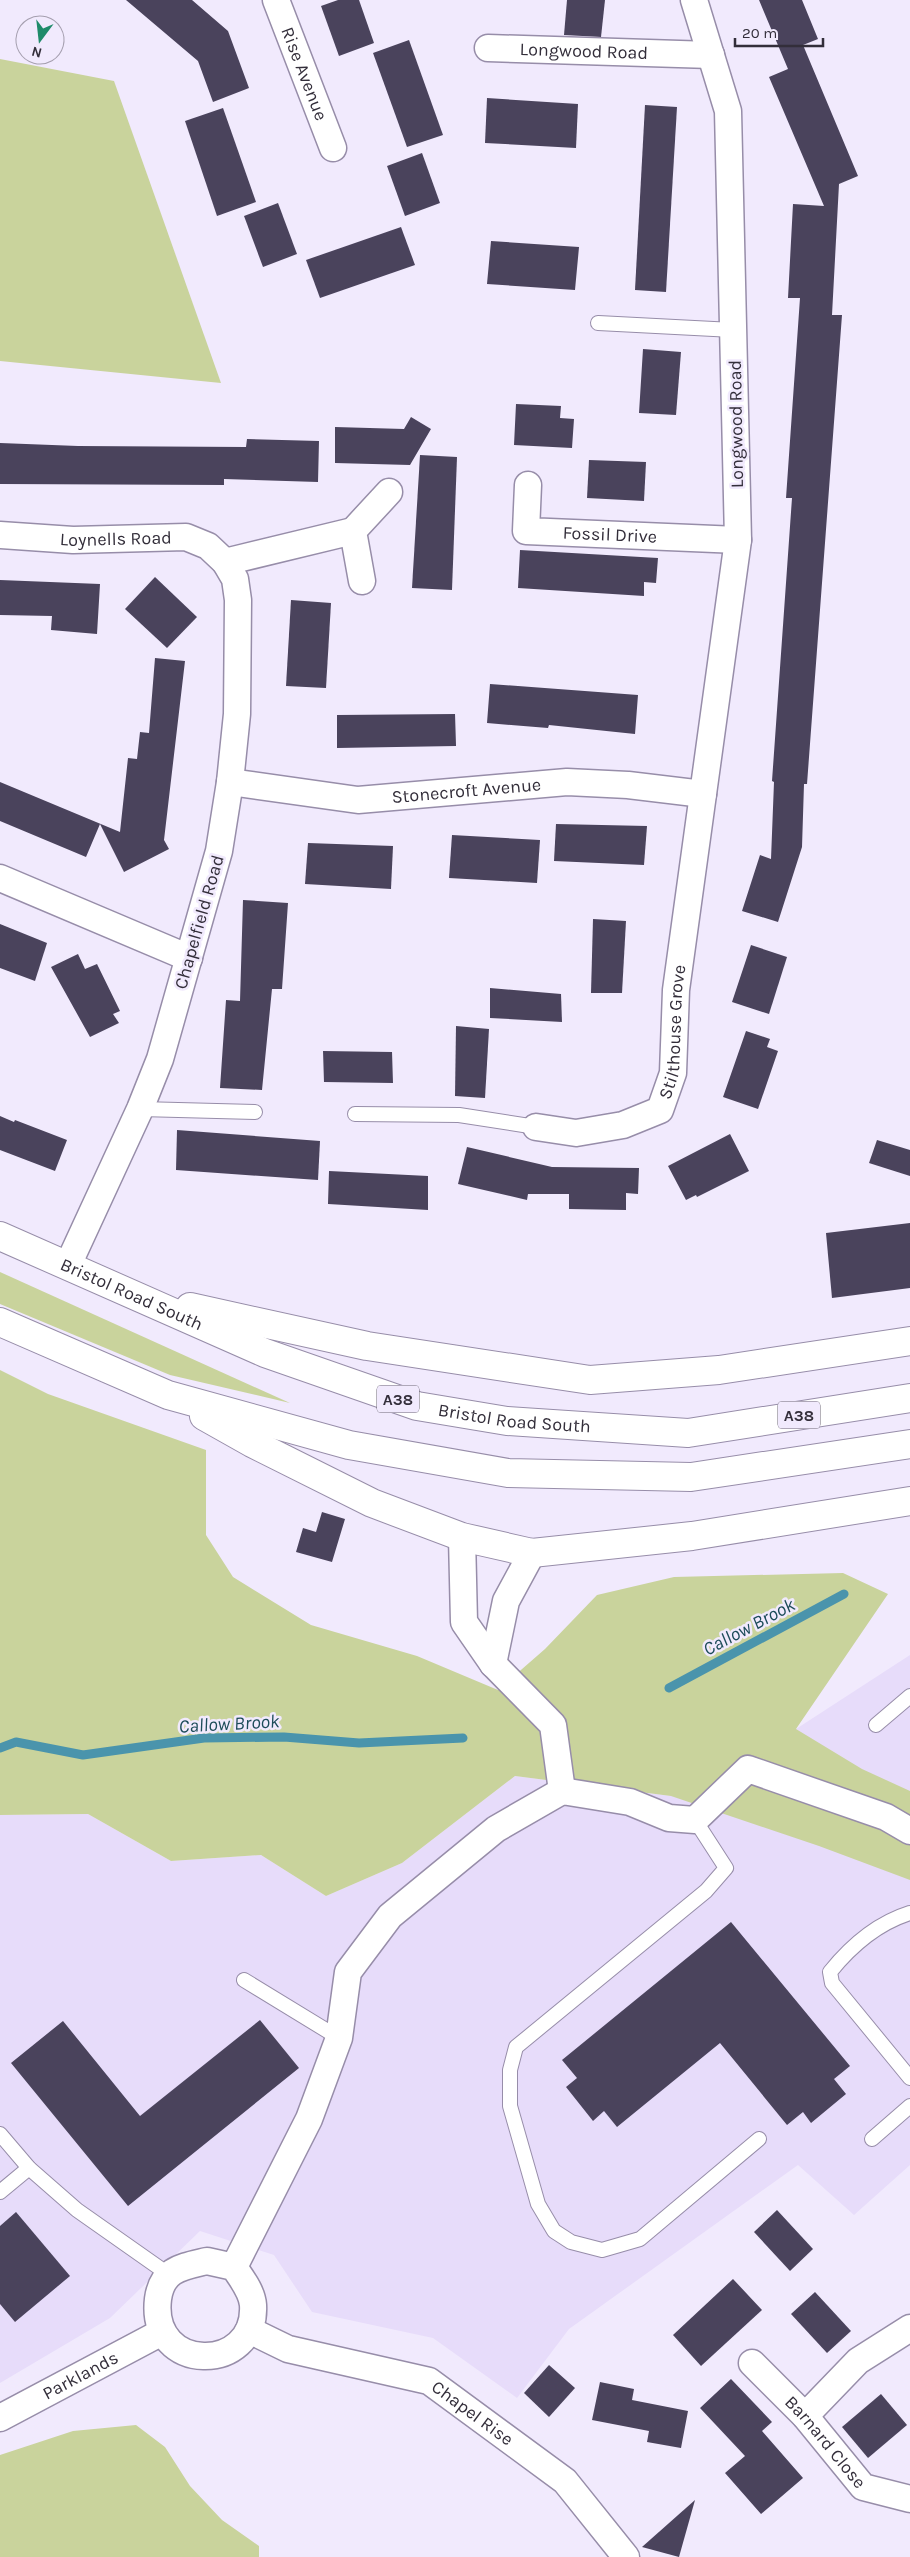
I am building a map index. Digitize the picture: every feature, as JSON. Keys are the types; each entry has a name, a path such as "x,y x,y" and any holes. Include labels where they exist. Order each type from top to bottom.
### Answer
{"highway":[{"name":"Bristol Road South","path":"0,1236 68,1265 125,1293 265,1353 417,1406 507,1421 688,1433 910,1398"},
{"path":"125,1293 367,1346 590,1380 719,1370 910,1341"},
{"path":"0,1322 168,1395 252,1443 372,1503 462,1538 532,1553 692,1536 910,1501"},
{"path":"168,1395 350,1445 508,1473 691,1477 910,1444"}],"street":[{"name":"Rise Avenue","path":"276,0 333,148"},
{"name":"Longwood Road","path":"694,0 728,111 738,540 703,794"},
{"name":"Longwood Road","path":"488,48 711,55"},
{"name":"Fossil Drive","path":"528,485 526,530 738,540"},
{"path":"225,562 353,531 389,492"},
{"path":"353,531 362,580"},
{"name":"Loynells Road","path":"0,535 73,540 186,537 208,546 225,562"},
{"name":"Chapelfield Road","path":"68,1265 140,1109 160,1059 219,850 230,782 237,714 238,600 234,579 225,562"},
{"name":"Stonecroft Avenue","path":"230,782 358,800 567,782 628,785 703,794"},
{"name":"Stilthouse Grove","path":"536,1127 576,1133 622,1125 660,1110 673,1073 676,990 703,794"},
{"path":"0,878 189,958"},
{"path":"462,1538 464,1622 493,1664 553,1725 562,1791"},
{"path":"493,1664 506,1601 532,1553"},
{"path":"234,2267 309,2120 339,2038 348,1972 390,1916 496,1829 562,1791 630,1802 669,1818 695,1820 748,1769 886,1817 910,1831"},
{"path":"207,2261 234,2267 246,2284 253,2304 249,2330 240,2342 230,2350 208,2358 185,2354 171,2344 162,2332 156,2314 159,2295 168,2274 182,2267 207,2261"},
{"path":"805,2416 858,2361 910,2328"},
{"name":"Chapel Rise","path":"249,2330 288,2349 429,2381 565,2481 626,2557"},
{"name":"Parklands","path":"0,2418 162,2332"},
{"name":"Barnard Close","path":"752,2363 805,2416 862,2487 910,2499"}],"lane":[{"path":"598,323 733,330"},
{"path":"140,1109 255,1112"},
{"name":"Stilthouse Grove","path":"355,1114 459,1115 536,1127"},
{"path":"876,1725 910,1696"},
{"path":"695,1820 726,1868 706,1891 516,2048 510,2070 510,2106 538,2204 554,2231 571,2242 602,2250 640,2239 759,2139"},
{"path":"910,1913 889,1920 844,1954 830,1972 832,1983 910,2078"},
{"path":"244,1980 339,2038"},
{"path":"872,2139 910,2106"},
{"path":"0,2134 30,2168 77,2210 168,2274"},
{"path":"0,2192 30,2168"}],"shaded area":[{"path":"910,1655 910,2165 854,2215 798,2165 569,2329 517,2398 433,2338 312,2312 274,2255 200,2231 110,2318 0,2383 0,1815 88,1814 171,1861 261,1855 326,1896 402,1863 515,1776 671,1796 796,1729"}],"green space":[{"path":"0,59 15,62 15,65 31,65 114,81 221,383 0,361"},
{"path":"0,1272 290,1403 170,1375 0,1304"},
{"path":"0,1370 48,1394 206,1450 206,1535 233,1577 311,1625 417,1656 498,1690 545,1649 597,1595 674,1577 843,1573 888,1594 796,1729 862,1769 910,1791 910,1880 819,1846 671,1796 515,1776 402,1863 326,1896 261,1855 171,1861 88,1814 0,1815"},
{"path":"136,2425 165,2447 190,2486 222,2520 259,2546 259,2557 0,2557 0,2455 73,2431"}],"building":[{"path":"126,0 192,0 228,31 249,88 213,102 198,61"},
{"path":"338,0 359,0 374,43 339,56 321,6"},
{"path":"567,0 605,0 601,37 564,35"},
{"path":"759,0 802,0 818,39 803,45 858,176 839,184 832,315 842,315 807,784 804,784 802,847 778,922 742,911 760,855 771,859 774,782 772,781 792,498 786,498 800,298 788,298 793,204 824,206 769,77 788,69"},
{"path":"409,40 443,135 407,147 373,53"},
{"path":"487,98 578,104 576,148 485,143"},
{"path":"645,105 677,107 666,292 635,290"},
{"path":"223,108 256,202 217,216 185,121"},
{"path":"422,153 440,203 405,216 387,166"},
{"path":"278,203 297,254 263,267 244,216"},
{"path":"401,227 415,265 320,298 306,260"},
{"path":"491,241 579,247 575,290 487,284"},
{"path":"643,349 681,352 676,415 639,413"},
{"path":"516,404 561,406 560,418 574,419 572,448 514,445"},
{"path":"411,417 431,429 410,465 335,463 335,427 404,429"},
{"path":"247,439 319,441 318,482 224,479 224,485 0,484 0,443 78,446 246,447"},
{"path":"420,455 457,457 452,590 412,588"},
{"path":"589,460 646,462 644,501 587,498"},
{"path":"520,550 658,558 656,583 644,582 644,596 518,588"},
{"path":"155,577 197,617 167,648 125,609"},
{"path":"0,580 100,584 97,634 51,630 52,616 0,615"},
{"path":"291,600 331,603 326,688 286,686"},
{"path":"155,658 185,661 164,840 169,849 124,872 100,824 86,857 0,821 0,782 120,832 128,758 137,759 140,732 149,733"},
{"path":"490,684 638,695 635,734 549,725 548,728 487,723"},
{"path":"455,714 456,746 337,748 337,715"},
{"path":"556,824 647,826 644,865 554,861"},
{"path":"452,835 540,840 537,883 449,878"},
{"path":"308,843 393,846 391,889 305,884"},
{"path":"243,900 288,903 282,989 272,989 262,1090 220,1088 226,1000 240,1001"},
{"path":"593,919 626,921 622,993 591,993"},
{"path":"0,924 47,943 35,981 0,968"},
{"path":"751,945 787,957 769,1014 732,1002"},
{"path":"78,954 85,969 97,964 120,1011 113,1014 119,1023 90,1037 51,967"},
{"path":"490,988 561,994 562,1022 490,1018"},
{"path":"456,1026 489,1029 485,1098 455,1096"},
{"path":"746,1031 770,1039 767,1047 778,1051 758,1109 723,1097"},
{"path":"323,1051 392,1052 393,1083 324,1082"},
{"path":"0,1116 67,1140 55,1171 0,1150"},
{"path":"177,1130 320,1141 318,1180 176,1170"},
{"path":"730,1134 749,1171 697,1197 696,1195 686,1200 668,1166"},
{"path":"877,1140 910,1150 910,1176 869,1163"},
{"path":"467,1147 552,1167 639,1168 638,1194 626,1193 626,1210 569,1209 569,1194 528,1194 527,1200 458,1184"},
{"path":"329,1171 428,1176 428,1210 328,1204"},
{"path":"910,1223 910,1288 832,1298 826,1233"},
{"path":"322,1512 345,1519 332,1562 296,1552 303,1528 316,1532"},
{"path":"731,1922 850,2066 834,2079 846,2094 811,2123 803,2112 787,2125 720,2043 617,2127 604,2111 593,2121 566,2087 577,2078 562,2060"},
{"path":"260,2020 299,2068 128,2206 11,2063 63,2021 140,2116"},
{"path":"777,2210 813,2249 790,2271 754,2232"},
{"path":"16,2212 70,2276 15,2322 0,2304 0,2226"},
{"path":"733,2279 762,2310 701,2366 673,2335"},
{"path":"815,2292 851,2331 827,2353 791,2314"},
{"path":"549,2365 575,2388 549,2417 524,2393"},
{"path":"731,2379 772,2422 762,2431 803,2478 761,2514 725,2473 745,2456 700,2408"},
{"path":"600,2382 634,2389 632,2400 688,2411 681,2448 647,2442 649,2431 592,2420"},
{"path":"881,2394 907,2425 868,2458 842,2427"},
{"path":"695,2500 679,2557 642,2547"}],"waterway":[{"name":"Callow Brook","path":"669,1688 844,1594"},
{"name":"Callow Brook","path":"0,1748 16,1742 83,1755 204,1738 284,1737 359,1743 463,1738"}]}
